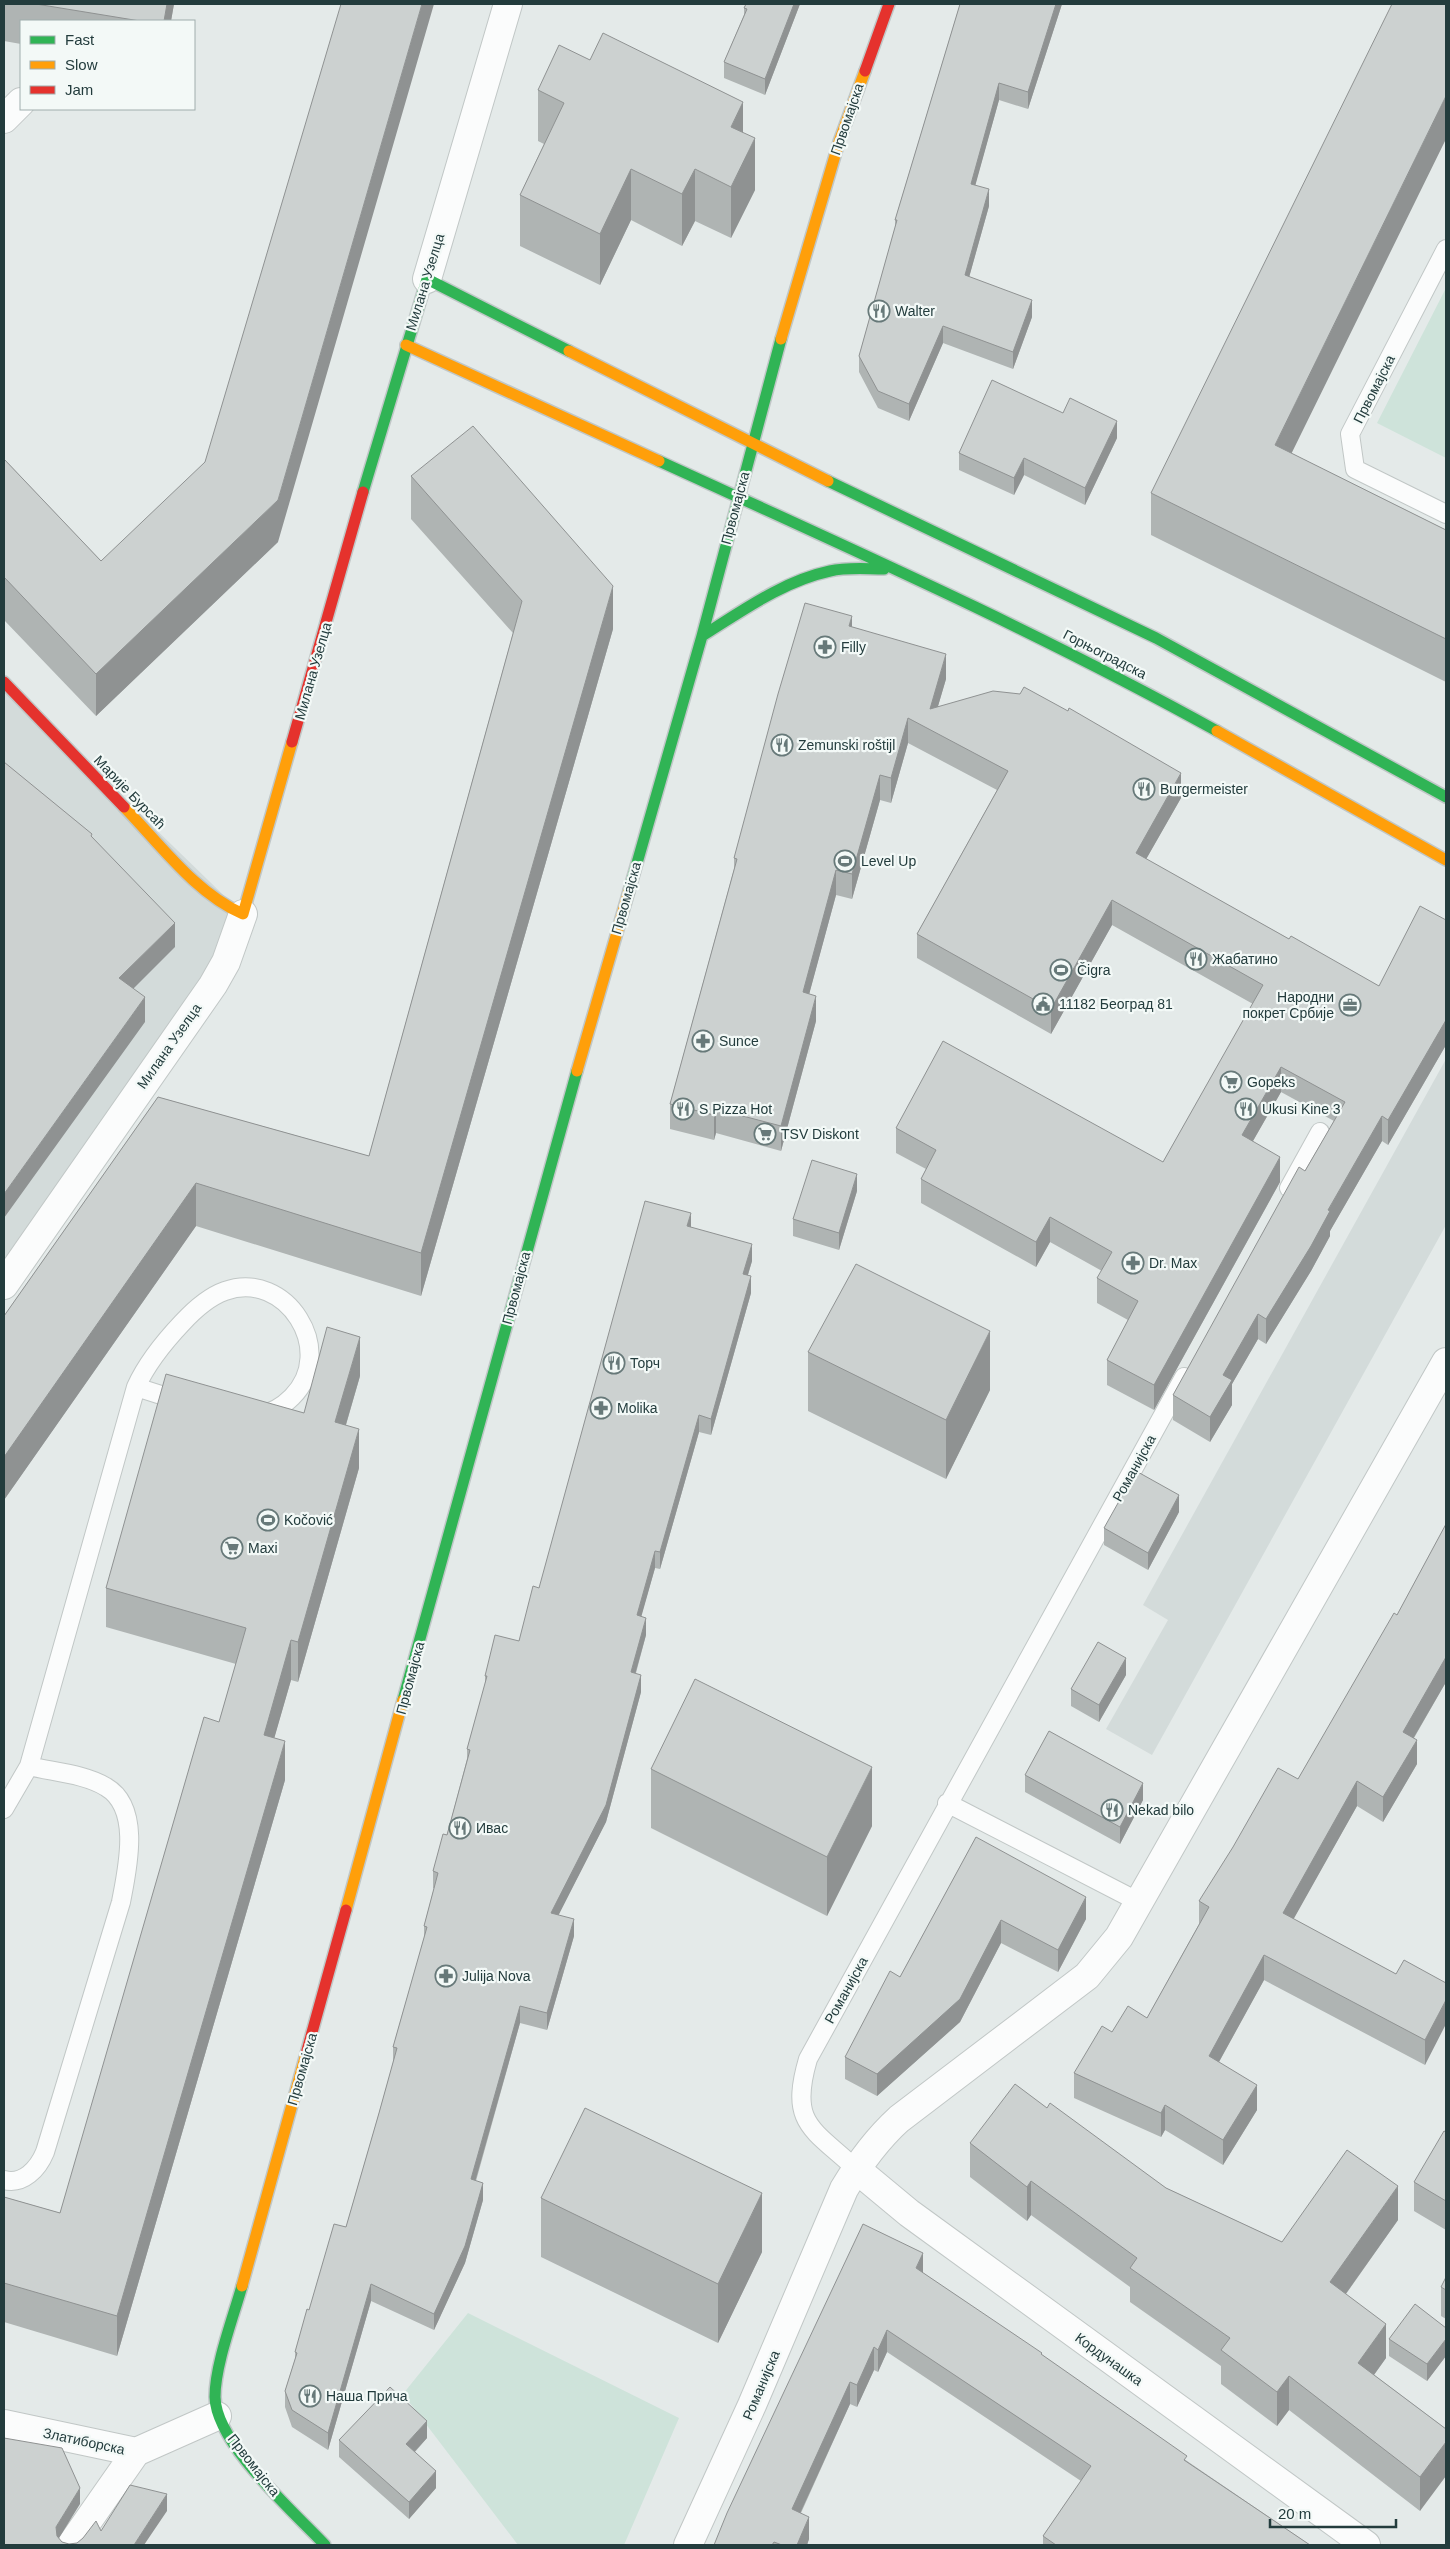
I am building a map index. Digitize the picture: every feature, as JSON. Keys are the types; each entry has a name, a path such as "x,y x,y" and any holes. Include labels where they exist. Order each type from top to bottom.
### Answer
{"street":[{"name":"Милана Узелца","path":"4,1285 226,962 243,914 406,345 508,4"},
{"name":"Првомајска","path":"325,2545 264,2481 238,2449 218,2416 216,2390 239,2293 391,1750 557,1141 702,636 794,288 839,142 889,4"},
{"path":"4,119 20,103"},
{"path":"427,279 682,409 753,442 961,546 1156,638 1446,797"},
{"name":"Горњоградска","path":"406,345 738,497 1130,683 1446,860"},
{"path":"702,636 791,584 824,572 890,569"},
{"name":"Марије Бурсаћ","path":"4,682 198,884 225,906 243,914"},
{"name":"Романијска","path":"688,2545 752,2405 844,2189 856,2169 880,2137 899,2119 1087,1976 1119,1937 1446,1362"},
{"name":"Кордунашка","path":"856,2169 909,2213 1366,2545"},
{"name":"Златиборска","path":"4,2424 136,2452 218,2416"},
{"path":"71,2545 136,2452"}],"lane":[{"name":"Првомајска","path":"1446,249 1350,434 1356,469 1446,514"},
{"path":"1282,1200 1320,1132"},
{"path":"4,1809 29,1766 136,1387 146,1367 168,1338 205,1302 225,1291 248,1287 270,1292 290,1305 303,1323 310,1346 308,1368 299,1390 283,1406 262,1415 239,1417"},
{"name":"Романијска","path":"856,2169 806,2122 801,2107 803,2077 808,2059 1192,1363"},
{"path":"136,1387 198,1407"},
{"path":"4,2180 9,2181 27,2176 41,2163 121,1902 128,1867 130,1840 122,1804 116,1795 106,1787 85,1779 29,1766"},
{"path":"947,1804 1139,1902"}],"shaded area":[{"path":"4,682 243,914 4,1285"},
{"path":"1446,1059 1446,1225 1152,1755 1106,1729 1168,1620 1143,1605"}],"green space":[{"path":"1446,288 1446,458 1377,423"},
{"path":"468,2313 679,2418 624,2545 518,2545 403,2394"}],"building":[{"path":"36,4 167,4 164,20 134,20"},
{"path":"341,4 422,4 278,500 96,674 4,577 4,459 101,561 205,462"},
{"path":"746,4 794,4 765,79 724,62 747,9 744,8"},
{"path":"960,4 1056,4 1028,92 999,83 971,184 989,189 965,275 1032,300 1013,352 943,326 909,404 878,391 859,356 897,220 895,220"},
{"path":"1392,4 1446,4 1446,96 1275,445 1446,530 1446,639 1151,493"},
{"path":"603,33 743,102 731,127 755,138 731,187 695,169 682,194 631,169 600,234 520,195 564,103 538,90 559,45 590,60"},
{"path":"992,380 1063,413 1070,398 1117,421 1085,488 1024,458 1014,478 959,453"},
{"path":"473,426 613,586 421,1253 196,1183 4,1457 4,1316 158,1097 369,1156 522,601 411,476"},
{"path":"805,603 852,616 849,626 946,654 930,709 993,691 1020,694 1024,687 1068,711 1069,708 1181,773 1136,853 1289,939 1291,936 1379,986 1420,906 1446,920 1446,1020 1388,1120 1382,1116 1328,1210 1330,1211 1311,1246 1266,1319 1258,1314 1223,1375 1232,1380 1210,1417 1173,1395 1299,1167 1305,1171 1345,1102 1281,1067 1242,1135 1280,1157 1154,1385 1107,1360 1138,1301 1097,1278 1112,1252 1050,1217 1036,1242 921,1179 936,1150 896,1128 943,1041 1163,1162 1263,985 1112,900 1051,1009 917,934 1008,771 908,718 891,778 880,775 852,874 836,870 803,992 816,996 781,1126 716,1109 714,1115 670,1104 737,859 734,858 778,694"},
{"path":"4,762 92,834 91,836 175,923 119,978 145,997 4,1194"},
{"path":"812,1160 857,1174 839,1233 793,1219"},
{"path":"645,1201 691,1213 687,1226 752,1244 743,1274 751,1276 711,1419 699,1415 660,1552 655,1551 637,1615 646,1618 631,1672 641,1675 606,1805 551,1913 574,1919 547,2013 520,2006 471,2179 483,2183 465,2246 434,2314 371,2284 328,2433 292,2410 285,2391 297,2353 295,2352 334,2224 346,2227 379,2113 397,2048 393,2047 427,1927 424,1926 438,1873 433,1871 443,1834 447,1835 470,1750 467,1749 487,1676 485,1676 495,1635 519,1641 533,1586 539,1588"},
{"path":"856,1264 990,1331 946,1420 808,1352"},
{"path":"327,1327 360,1337 335,1422 359,1429 298,1642 291,1640 264,1735 285,1741 117,2316 4,2283 4,2197 60,2213 204,1717 219,1722 246,1628 106,1588 166,1374 304,1413"},
{"path":"1136,1471 1179,1495 1148,1553 1104,1528"},
{"path":"1446,1524 1446,1657 1403,1732 1417,1740 1383,1797 1357,1781 1283,1913 1396,1974 1404,1960 1446,1983 1446,2000 1425,2040 1264,1955 1209,2056 1257,2085 1223,2140 1165,2105 1161,2113 1074,2073 1102,2026 1112,2032 1128,2006 1147,2018 1209,1907 1199,1901 1233,1847 1278,1768 1298,1779 1394,1613 1397,1615"},
{"path":"1098,1642 1126,1658 1099,1705 1071,1689"},
{"path":"695,1679 872,1767 827,1857 651,1769"},
{"path":"1049,1731 1143,1783 1120,1827 1025,1775"},
{"path":"976,1837 1086,1897 1058,1950 1001,1920 960,1999 877,2074 845,2057 890,1971 900,1977"},
{"path":"1015,2084 1047,2108 1050,2103 1166,2188 1282,2242 1347,2150 1398,2186 1330,2282 1386,2324 1358,2363 1446,2429 1446,2442 1420,2477 1289,2376 1277,2392 1221,2350 1230,2338 1130,2268 1137,2258 1031,2181 1027,2187 970,2143"},
{"path":"585,2108 762,2193 718,2284 541,2198"},
{"path":"1444,2131 1446,2132 1446,2201 1414,2182"},
{"path":"863,2224 923,2253 916,2268 1042,2353 1187,2456 1184,2460 1310,2545 1056,2545 1043,2536 1091,2466 887,2330 878,2350 874,2347 857,2385 850,2382 792,2509 809,2517 797,2545 782,2545 774,2542 772,2545 714,2545 727,2513"},
{"path":"1446,2277 1446,2290 1441,2287"},
{"path":"1415,2304 1446,2328 1446,2339 1427,2364 1389,2339"},
{"path":"390,2387 427,2421 406,2444 436,2471 409,2502 339,2440"},
{"path":"4,2438 62,2448 80,2488 56,2527 57,2536 62,2542 69,2544 77,2543 96,2521 101,2531 130,2485 167,2494 134,2545 4,2545"}],"traffic: fast":[{"path":"363,492 427,279 569,351"},
{"path":"629,891 702,636 781,339"},
{"path":"659,461 1011,624 1217,731"},
{"path":"828,481 1156,638 1446,797"},
{"path":"702,636 763,598 796,582 830,571 843,569 884,569"},
{"path":"403,1700 577,1071"},
{"path":"242,2286 218,2371 215,2397 219,2416 228,2435 242,2456 277,2496 325,2545"}],"traffic: slow":[{"path":"781,339 839,142 865,71"},
{"path":"406,345 659,461"},
{"path":"569,351 828,481"},
{"path":"1217,731 1446,860"},
{"path":"124,807 194,881 209,894 243,914 292,742"},
{"path":"577,1071 629,891"},
{"path":"346,1910 403,1700"},
{"path":"242,2286 306,2054"}],"traffic: jam":[{"path":"865,71 889,4"},
{"path":"292,742 363,492"},
{"path":"4,682 124,807"},
{"path":"306,2054 346,1910"}],"place":[{"name":"Walter","path":"879,311"},
{"name":"Filly","path":"825,647"},
{"name":"Zemunski roštijl","path":"782,745"},
{"name":"Burgermeister","path":"1144,789"},
{"name":"Level Up","path":"845,861"},
{"name":"Жабатино","path":"1196,959"},
{"name":"Čigra","path":"1061,970"},
{"name":"11182 Београд 81","path":"1043,1004"},
{"name":"Народни покрет Србије","path":"1350,1005"},
{"name":"Sunce","path":"703,1041"},
{"name":"Gopeks","path":"1231,1082"},
{"name":"S Pizza Hot","path":"683,1109"},
{"name":"Ukusi Kine 3","path":"1246,1109"},
{"name":"TSV Diskont","path":"765,1134"},
{"name":"Dr. Max","path":"1133,1263"},
{"name":"Торч","path":"614,1363"},
{"name":"Molika","path":"601,1408"},
{"name":"Kočović","path":"268,1520"},
{"name":"Maxi","path":"232,1548"},
{"name":"Nekad bilo","path":"1112,1810"},
{"name":"Ивас","path":"460,1828"},
{"name":"Julija Nova","path":"446,1976"},
{"name":"Наша Прича","path":"310,2396"}]}
